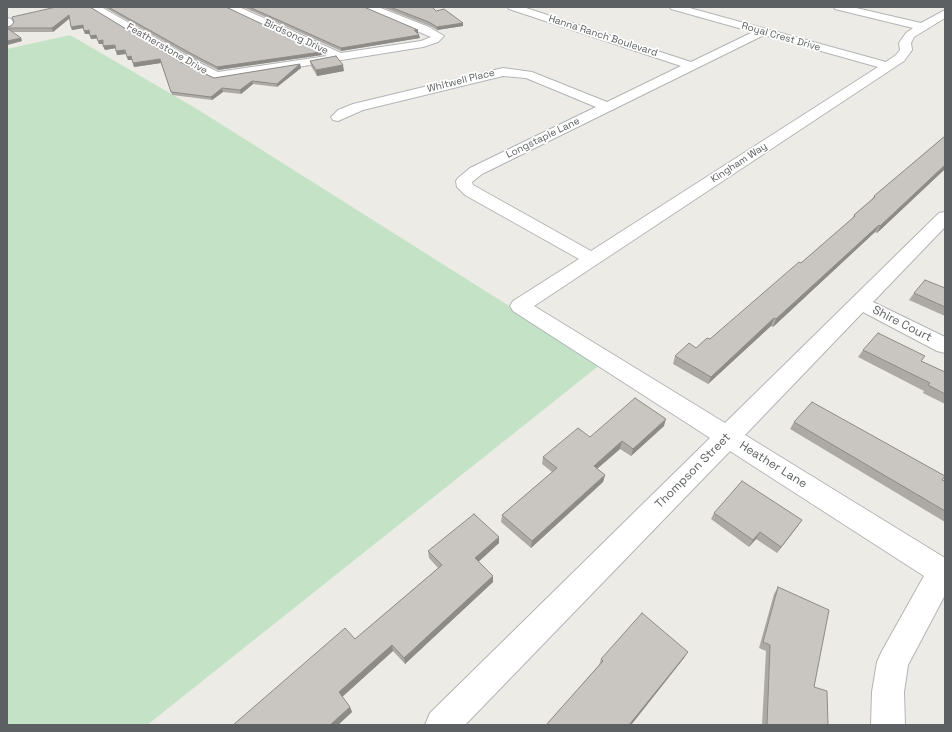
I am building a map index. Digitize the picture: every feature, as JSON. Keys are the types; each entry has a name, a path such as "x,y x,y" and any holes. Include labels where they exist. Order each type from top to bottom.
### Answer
{"street":[{"name":"Featherstone Drive","path":"94,7 188,62 216,76 228,76 423,44 434,40 438,36 425,29 369,7"},
{"name":"Birdsong Drive","path":"231,7 339,57"},
{"name":"Hanna Ranch Boulevard","path":"513,7 692,66"},
{"name":"Royal Crest Drive","path":"675,7 888,66"},
{"path":"839,7 922,27"},
{"name":"Kingham Way","path":"520,306 888,66 904,54 906,50 906,39 945,13"},
{"path":"7,21 9,24 7,26"},
{"name":"Longstaple Lane","path":"592,259 471,192 465,187 464,181 476,170 763,32"},
{"name":"Whitwell Place","path":"338,117 343,113 358,107 503,72 528,75 607,107"},
{"name":"Thompson Street","path":"442,725 945,217"},
{"name":"Shire Court","path":"860,303 945,346"},
{"name":"Heather Lane","path":"520,306 943,573"},
{"path":"888,725 888,692 893,662 943,573"}],"green space":[{"path":"70,35 197,109 601,364 147,725 7,725 7,49"}],"building":[{"path":"56,7 90,7 182,63 214,78 300,64 277,84 252,81 240,90 222,88 211,97 171,92 160,59 133,63 131,56 127,57 125,50 116,51 115,45 103,46 103,40 98,41 96,35 90,36 89,30 84,31 83,25 71,27 69,15 52,28 7,28 14,22 12,17"},
{"path":"108,7 226,7 321,52 217,67"},
{"path":"249,7 364,7 418,30 414,30 419,35 341,48"},
{"path":"390,7 432,7 436,11 444,9 463,23 437,27 429,22"},
{"path":"7,28 21,38 7,41"},
{"path":"336,56 343,65 316,70 310,61"},
{"path":"945,136 945,165 880,226 879,225 776,319 774,318 711,377 675,356 689,343 696,348 707,338 710,339 799,262 801,263 855,216 854,215 875,197 874,196"},
{"path":"925,280 945,288 945,307 914,293"},
{"path":"878,333 925,356 921,361 945,372 945,394 928,385 930,383 863,350"},
{"path":"635,398 666,419 633,449 622,441 594,466 605,475 532,541 502,515 557,468 543,457 578,428 590,437"},
{"path":"812,402 945,476 942,480 945,481 945,511 794,422"},
{"path":"742,481 802,520 781,547 760,532 753,540 714,513"},
{"path":"474,514 499,537 475,558 493,576 404,658 392,645 339,692 350,707 330,725 233,725 345,628 355,639 442,565 428,551"},
{"path":"778,587 829,610 814,687 827,691 828,725 767,725 770,645 763,642"},
{"path":"642,613 688,652 629,725 546,725 603,661 601,659"}]}
